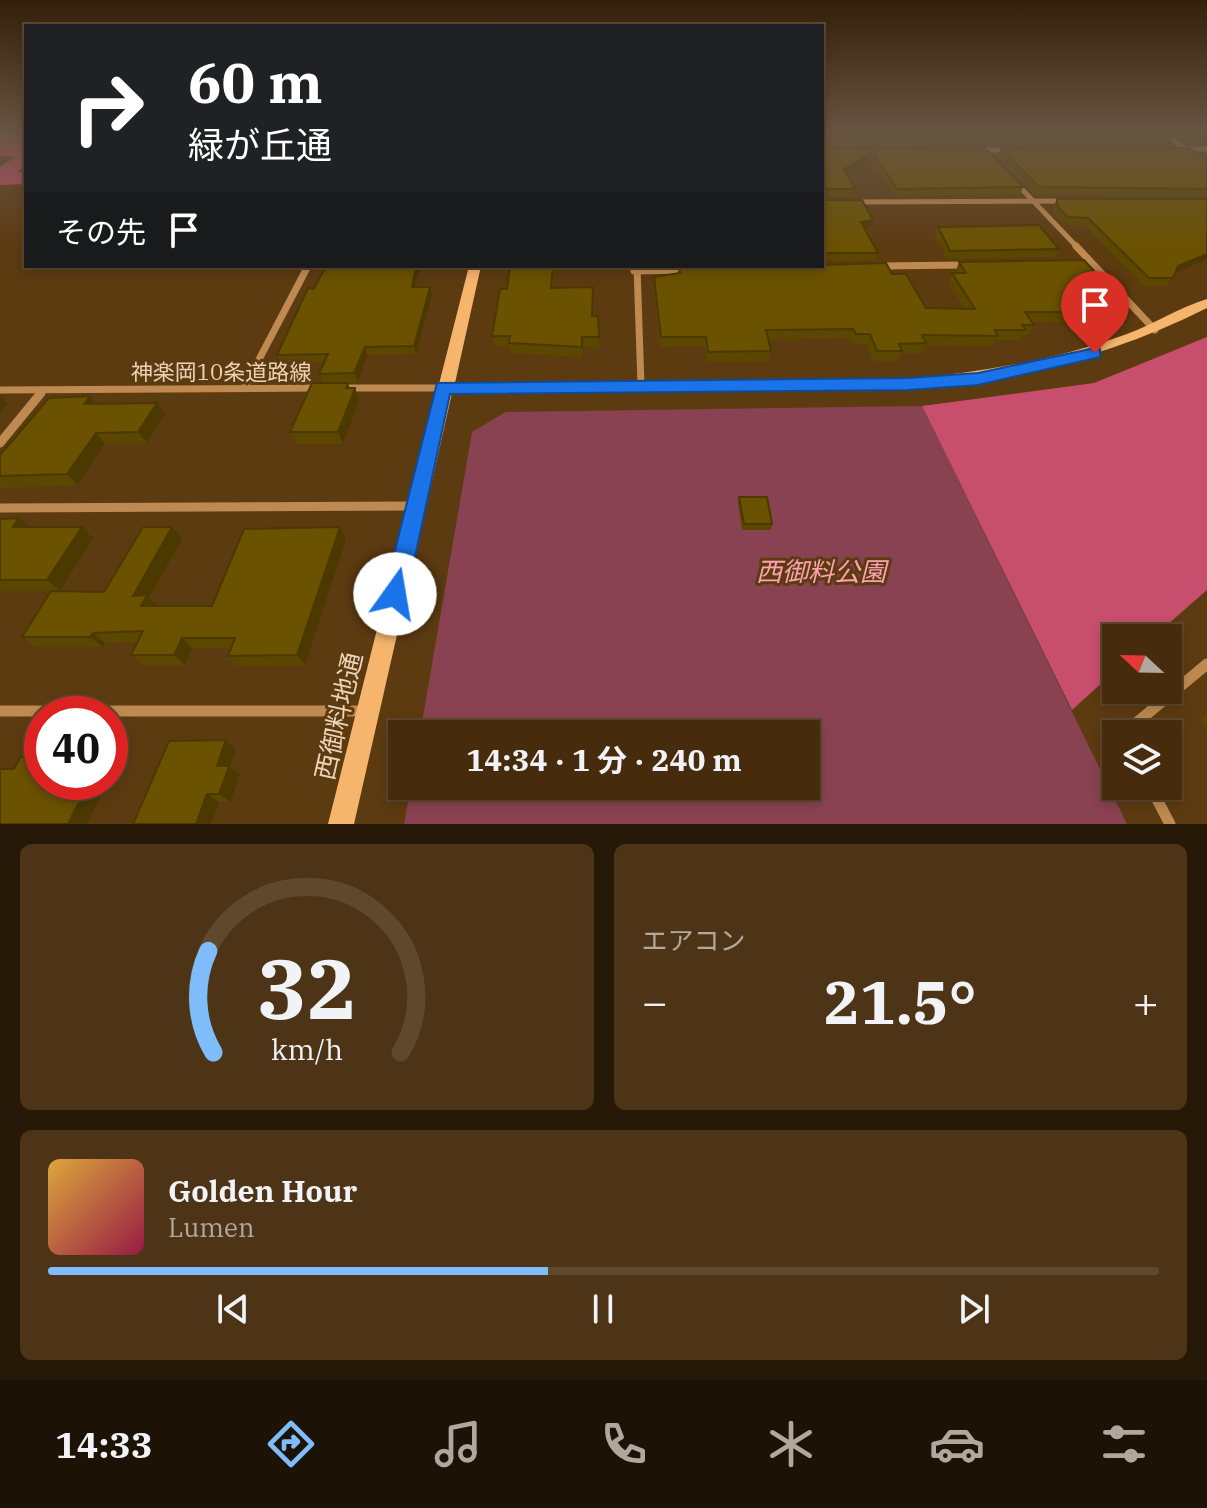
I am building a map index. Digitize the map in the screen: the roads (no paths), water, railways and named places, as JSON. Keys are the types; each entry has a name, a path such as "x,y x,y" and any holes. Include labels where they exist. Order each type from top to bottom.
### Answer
{"street":[{"path":"1014,181 1155,330"},
{"path":"837,202 1080,201"},
{"path":"1074,263 1089,263"},
{"path":"870,266 979,265"},
{"path":"244,388 307,268"},
{"name":"西御料地通","path":"341,824 443,388 474,268"},
{"path":"641,385 636,268 697,270"},
{"path":"443,388 908,384 978,379 1095,353 1155,330 1207,303"},
{"name":"神楽岡10条道路線","path":"0,390 443,388"},
{"path":"0,443 43,390"},
{"path":"0,508 416,506"},
{"path":"1140,720 1207,664"},
{"path":"0,711 368,711"},
{"path":"1157,800 1170,824"}],"park label":[{"name":"西御料公園","path":"821,571"}]}
